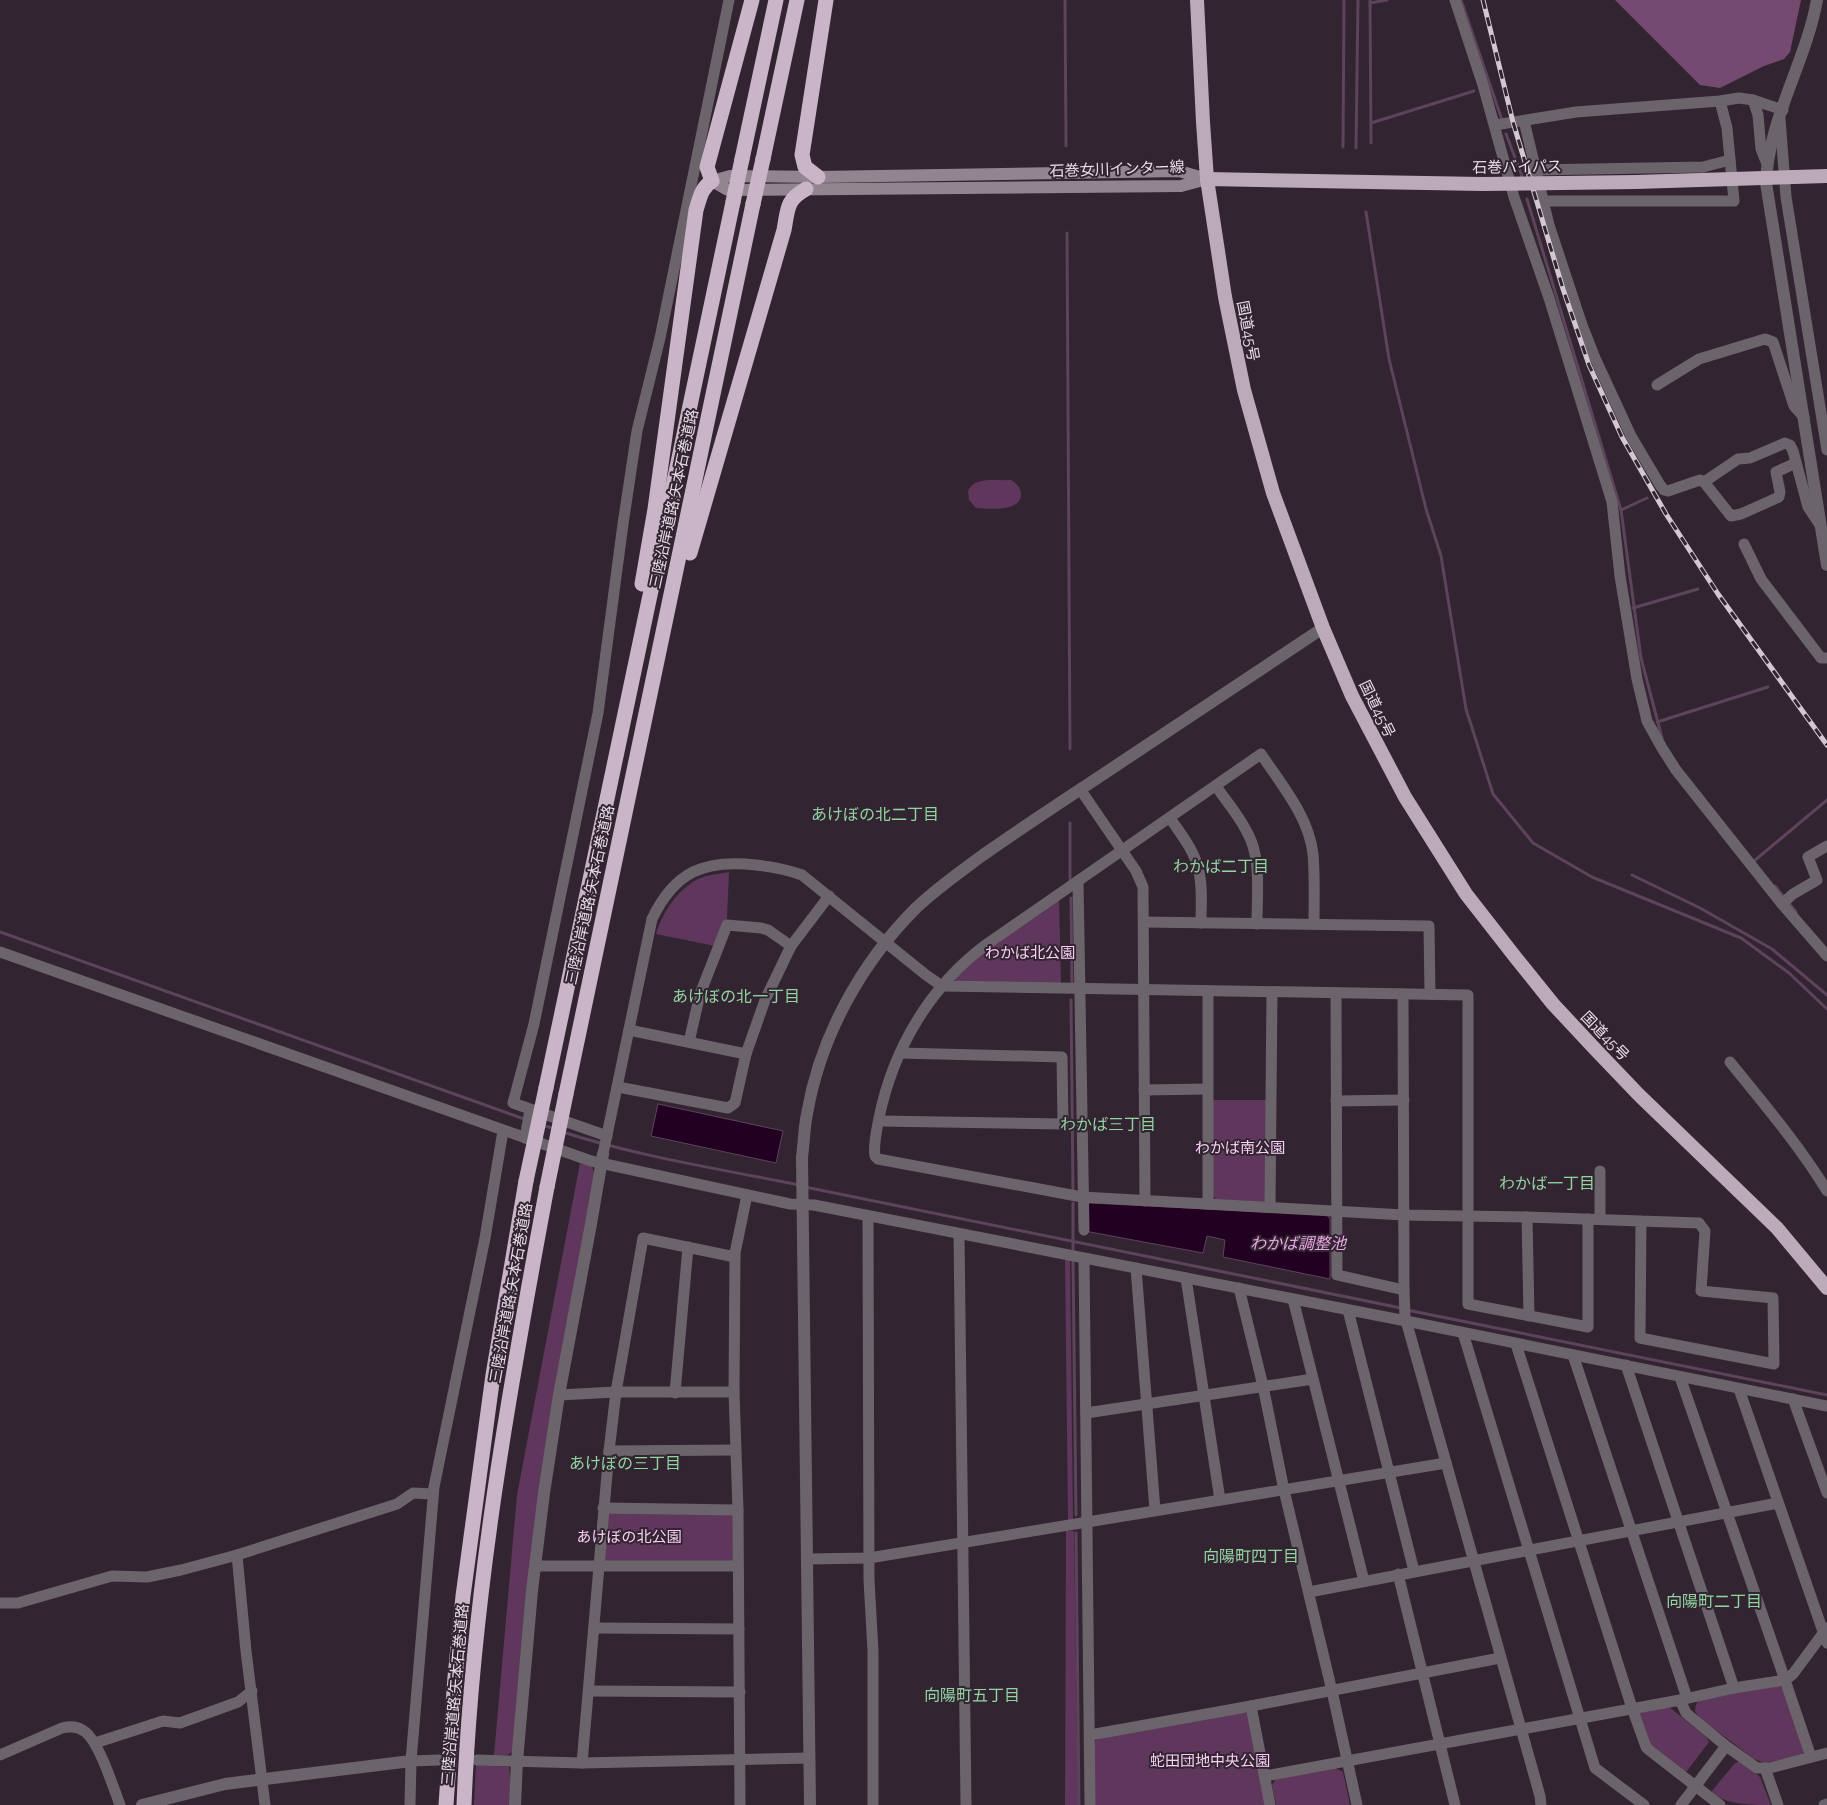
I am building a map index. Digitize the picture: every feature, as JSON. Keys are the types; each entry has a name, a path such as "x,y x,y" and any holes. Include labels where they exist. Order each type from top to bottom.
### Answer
{"highway":[{"path":"610,784 655,509 696,210 700,194 712,181 707,167 752,0"},
{"name":"三陸沿岸道路;矢本石巻道路","path":"446,1805 463,1596 493,1375 526,1181 776,0"},
{"name":"三陸沿岸道路;矢本石巻道路","path":"464,1805 472,1678 491,1525 523,1318 547,1187 797,0"},
{"path":"818,176 805,167 802,155 826,0"},
{"name":"国道45号","path":"1197,0 1207,179 1225,297 1244,390 1273,493 1323,628 1352,696 1396,781 1466,894 1553,1004 1595,1049 1777,1228 1827,1288"},
{"name":"石巻バイパス","path":"1207,179 1482,184 1724,180 1827,176"},
{"path":"660,653 784,230 789,204 794,196 806,189"}],"main road":[{"name":"石巻女川インター線","path":"712,181 730,176 1181,171 1207,179"},
{"name":"石巻女川インター線","path":"712,181 728,190 1181,186 1207,179"}],"street":[{"path":"730,0 660,338 637,431 598,713 534,1024 513,1103 604,1149 747,1195 790,1204 802,1198 868,1216 1348,1310 1406,1319 1516,1344 1827,1406"},
{"path":"1455,0 1495,125 1514,197 1552,307 1612,502 1620,576 1637,679 1648,721 1676,770 1785,901 1827,956"},
{"path":"1817,0 1814,20 1803,56 1781,114 1767,164 1766,183 1827,565"},
{"path":"1495,125 1576,112 1739,98 1753,100 1781,114"},
{"path":"1753,100 1758,115 1761,149 1767,164"},
{"path":"1543,201 1734,201 1727,128 1720,101"},
{"path":"1781,114 1786,197 1827,450"},
{"path":"1524,121 1534,170 1568,288 1595,358 1632,436 1660,485 1664,490 1668,491 1700,480 1704,482 1731,516 1741,514 1779,497 1780,492 1776,472 1796,463"},
{"path":"1534,170 1702,167 1730,160"},
{"path":"1657,386 1699,359 1765,339 1774,342 1794,406 1804,416"},
{"path":"1704,482 1738,459 1750,458 1785,443 1790,445 1808,507 1820,525"},
{"path":"1744,544 1769,591 1821,658 1827,658"},
{"path":"810,1805 802,1157 807,1114 816,1074 832,1028 857,983 886,942 916,908 952,878 1080,789 1323,628"},
{"path":"1314,924 1313,854 1309,835 1292,801 1261,754 976,952 942,986 923,1010 900,1053 883,1098 874,1152 878,1159 1082,1197 1404,1215 1527,1217 1699,1223 1705,1231 1701,1291 1773,1298 1774,1364 1640,1338 1641,1221"},
{"path":"1216,786 1244,826 1253,845 1257,873 1257,924"},
{"path":"1080,789 1136,871 1143,887 1145,1201"},
{"path":"1170,818 1198,866 1202,923"},
{"path":"1785,901 1817,880 1808,856 1827,846"},
{"path":"515,1805 517,1761 536,1566 544,1493 559,1395 592,1224 604,1149 652,919 660,902 671,887 684,877 704,867 725,863 785,868 802,875 942,986 1468,995 1468,1304 1588,1327 1588,1219"},
{"path":"1078,881 1084,1230"},
{"path":"618,1087 728,1108 735,1103 746,1054 765,1000 791,946 829,896"},
{"path":"1144,922 1429,926 1430,994"},
{"path":"689,1042 700,994 727,925 762,928 791,946"},
{"path":"0,952 592,1161 604,1149"},
{"path":"1208,991 1208,1204"},
{"path":"1270,1207 1272,992"},
{"path":"1336,993 1337,1275 1404,1295"},
{"path":"1403,994 1404,1295 1406,1319 1500,1658 1522,1730 1541,1805"},
{"path":"629,1030 746,1054"},
{"path":"878,1121 1063,1124 1062,1057 900,1053"},
{"path":"1730,1062 1772,1113 1827,1191"},
{"path":"1144,1090 1207,1090"},
{"path":"1336,1100 1404,1100"},
{"path":"525,1138 530,1110"},
{"path":"410,1805 411,1761 433,1494 485,1238 503,1130"},
{"path":"1600,1172 1600,1219"},
{"path":"740,1805 738,1510 734,1392 735,1257 747,1195"},
{"path":"868,1216 869,1558 873,1651 873,1805"},
{"path":"1527,1217 1529,1316"},
{"path":"959,1234 966,1805"},
{"path":"582,1763 609,1451 616,1392 644,1238 735,1257"},
{"path":"675,1393 688,1247"},
{"path":"1084,1258 1090,1805"},
{"path":"1136,1268 1155,1510"},
{"path":"1186,1278 1220,1500"},
{"path":"1239,1288 1263,1386 1284,1490 1357,1805"},
{"path":"1293,1299 1364,1581"},
{"path":"1348,1310 1414,1571"},
{"path":"1463,1333 1595,1768 1644,1805"},
{"path":"1516,1344 1646,1747 1720,1805"},
{"path":"1572,1355 1630,1532 1686,1713 1726,1746 1757,1768 1765,1768 1827,1753"},
{"path":"1626,1365 1734,1688"},
{"path":"1680,1377 1811,1757"},
{"path":"1086,1413 1313,1378"},
{"path":"1265,1776 1785,1680 1793,1674 1826,1634 1739,1389"},
{"path":"559,1395 616,1392 734,1392"},
{"path":"1794,1399 1827,1493"},
{"path":"609,1451 735,1450"},
{"path":"807,1559 869,1558 963,1544 1155,1510 1446,1463"},
{"path":"0,1603 18,1603 112,1576 147,1577 181,1570 237,1555 397,1504 413,1493 433,1494"},
{"path":"1308,1592 1778,1503"},
{"path":"603,1508 738,1510"},
{"path":"237,1555 246,1651 265,1805"},
{"path":"536,1566 738,1566"},
{"path":"1398,1574 1455,1805"},
{"path":"594,1628 739,1629"},
{"path":"1090,1735 1500,1658"},
{"path":"95,1743 163,1721 180,1723 238,1702 252,1691"},
{"path":"589,1692 740,1692"},
{"path":"1252,1706 1270,1805"},
{"path":"0,1755 62,1728 72,1726 84,1731 95,1743 120,1805"},
{"path":"1681,1805 1726,1746"},
{"path":"477,1760 582,1763 810,1758"},
{"path":"142,1805 225,1784 411,1761 439,1760"},
{"path":"1765,1768 1778,1805"}],"green space":[{"path":"987,480 1011,480 1018,485 1021,493 1020,499 1016,504 996,509 976,508 969,500 968,491 975,483"},
{"path":"729,872 727,918 715,946 656,934 662,918 671,903 690,884 701,878"},
{"name":"わかば北公園","path":"1059,898 1061,984 956,982 955,978 977,957"},
{"name":"わかば南公園","path":"1213,1100 1267,1100 1267,1199 1264,1202 1216,1199 1213,1196"},
{"path":"580,1163 592,1167 594,1172 512,1752 507,1755 494,1755 517,1495"},
{"path":"1065,1258 1070,1259 1073,1520 1068,1521"},
{"name":"あけぼの北公園","path":"603,1508 738,1510 738,1566 598,1566"},
{"path":"1066,1531 1074,1531 1078,1805 1065,1805"},
{"path":"1778,1685 1783,1688 1805,1749 1802,1755 1765,1763 1754,1759 1700,1718 1695,1711 1696,1704 1701,1698"},
{"path":"1668,1706 1706,1737 1709,1742 1687,1771 1683,1772 1648,1744 1639,1715 1641,1711"},
{"name":"蛇田団地中央公園","path":"1243,1711 1250,1715 1266,1805 1095,1805 1094,1742 1100,1737"},
{"path":"1740,1761 1760,1777 1771,1805 1730,1802 1716,1796 1712,1791 1734,1764"},
{"path":"476,1765 509,1767 510,1805 474,1805"},
{"path":"1335,1768 1343,1772 1350,1805 1276,1805 1272,1785 1276,1778"}],"shaded area":[{"path":"1615,0 1801,0 1790,52 1784,59 1764,66 1720,88 1700,85"}],"water":[{"path":"658,1104 783,1131 776,1163 651,1136"},
{"name":"わかば調整池","path":"1090,1203 1327,1215 1330,1219 1330,1279 1223,1257 1225,1240 1207,1236 1203,1253 1090,1232 1087,1230 1086,1206"}],"waterway":[{"path":"1065,0 1066,146"},
{"path":"1343,147 1344,0"},
{"path":"1356,148 1358,0"},
{"path":"1370,0 1371,143"},
{"path":"1370,3 1387,0"},
{"path":"1461,0 1502,120"},
{"path":"1371,123 1474,91"},
{"path":"1506,134 1522,176"},
{"path":"1527,199 1621,510 1641,658 1662,738"},
{"path":"1366,212 1389,359 1426,509 1441,556 1466,709 1493,794 1533,843 1592,877 1741,938 1789,973 1827,1009"},
{"path":"1067,233 1070,749"},
{"path":"1621,510 1647,498"},
{"path":"1633,608 1698,589"},
{"path":"1657,722 1768,687"},
{"path":"1754,861 1827,800"},
{"path":"1070,823 1070,882"},
{"path":"1632,875 1700,908 1772,949 1827,995"},
{"path":"1775,886 1796,912"},
{"path":"1071,898 1072,985"},
{"path":"0,932 527,1120"},
{"path":"1071,1000 1073,1192"},
{"path":"542,1125 555,1129"},
{"path":"563,1132 651,1156 799,1185"},
{"path":"805,1187 1401,1308"},
{"path":"1073,1203 1073,1250"},
{"path":"1073,1261 1076,1515"},
{"path":"1407,1310 1827,1395"},
{"path":"1076,1533 1079,1805"}],"railway":[{"path":"1483,0 1513,122 1563,289 1589,365 1622,437 1666,514 1718,594 1827,745"}],"district":[{"name":"あけぼの北二丁目","path":"875,814"},
{"name":"わかば二丁目","path":"1221,866"},
{"name":"あけぼの北一丁目","path":"736,996"},
{"name":"わかば三丁目","path":"1108,1124"},
{"name":"わかば一丁目","path":"1547,1183"},
{"name":"あけぼの三丁目","path":"625,1463"},
{"name":"向陽町四丁目","path":"1251,1556"},
{"name":"向陽町二丁目","path":"1714,1601"},
{"name":"向陽町五丁目","path":"972,1695"}]}
